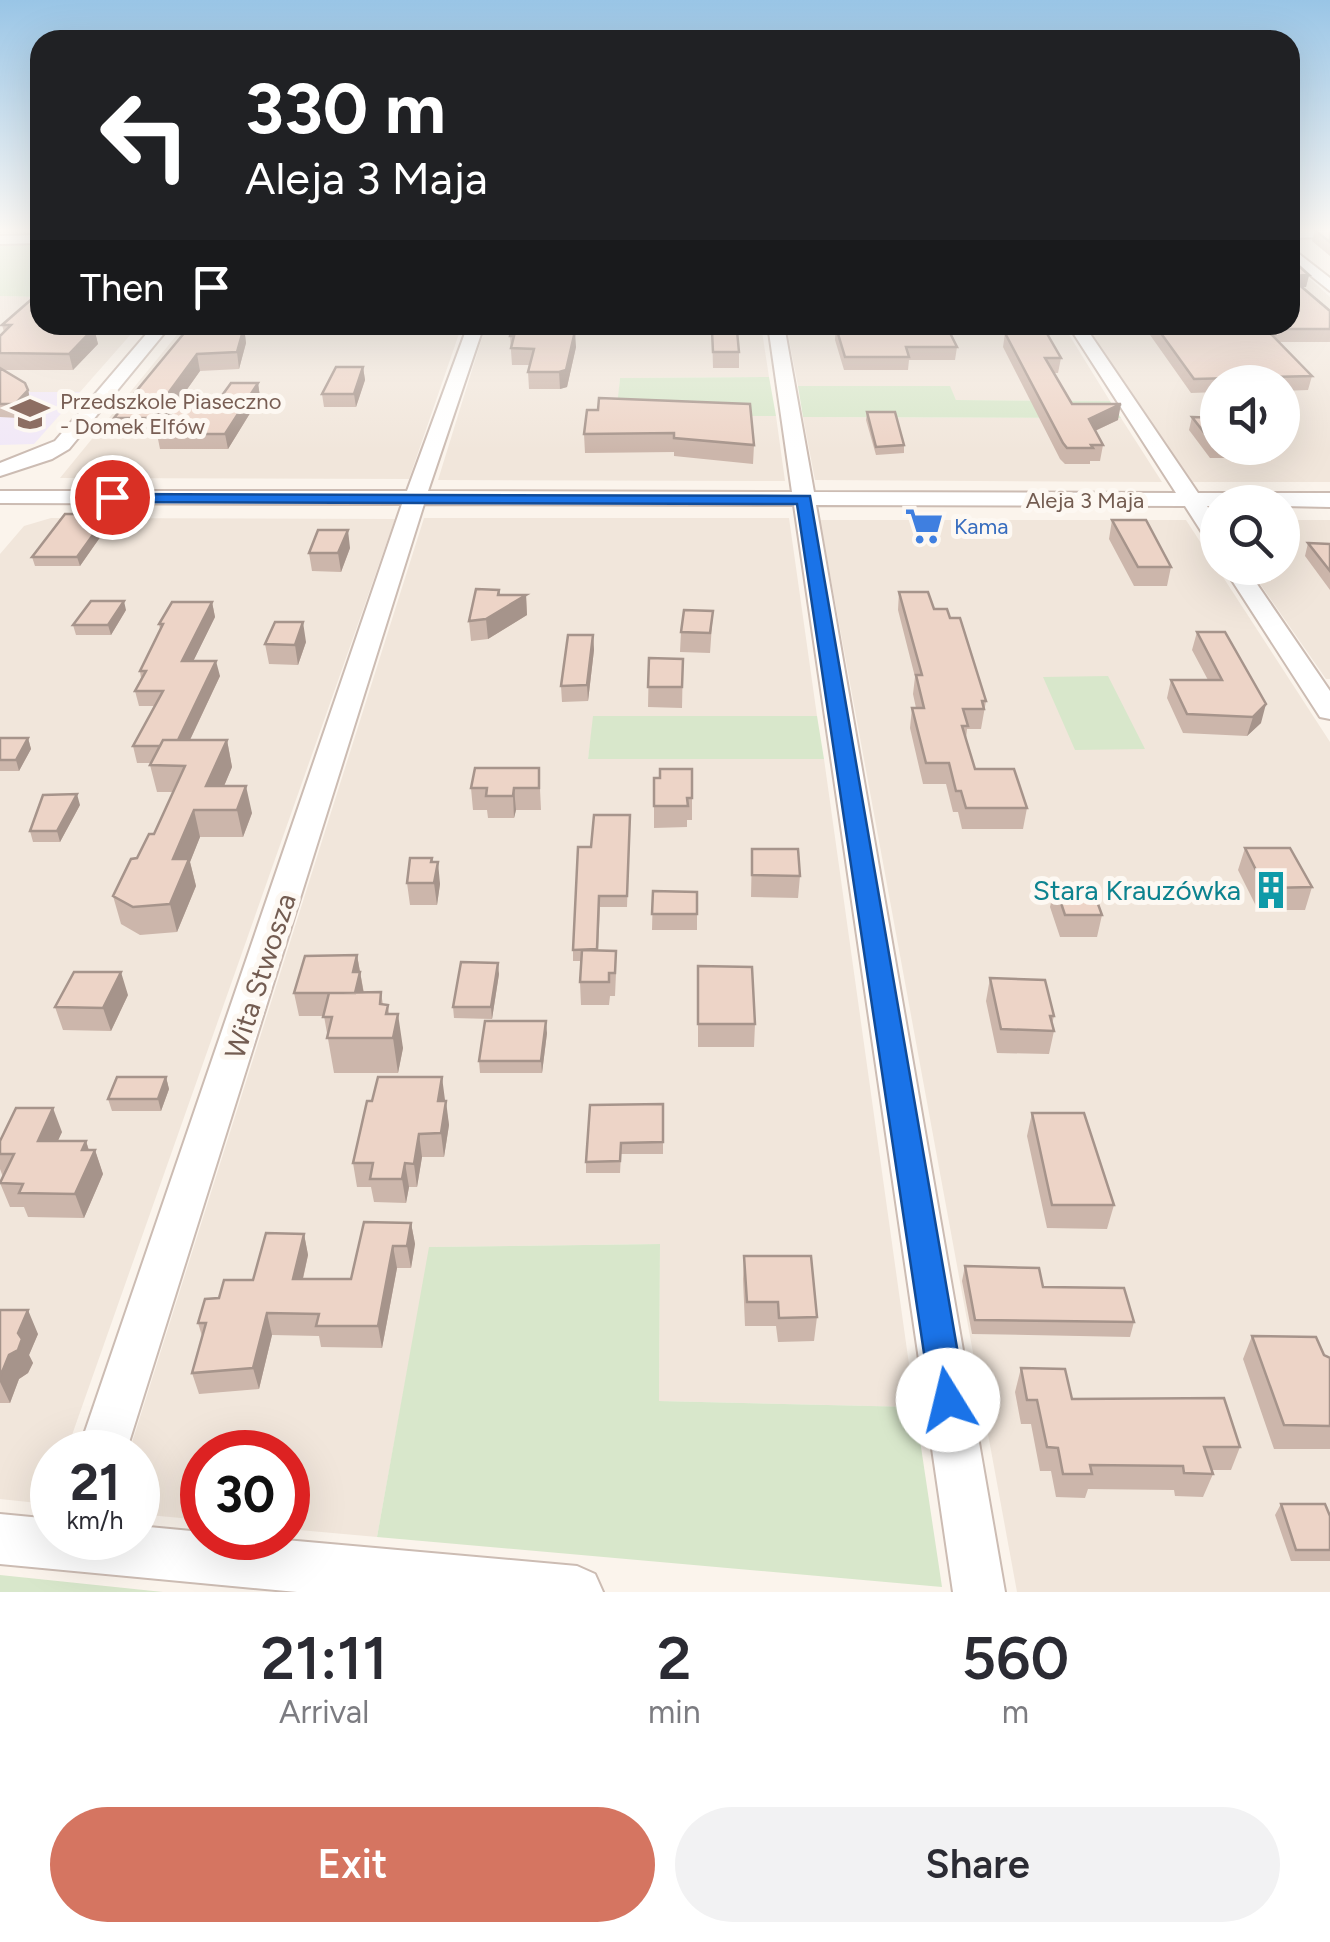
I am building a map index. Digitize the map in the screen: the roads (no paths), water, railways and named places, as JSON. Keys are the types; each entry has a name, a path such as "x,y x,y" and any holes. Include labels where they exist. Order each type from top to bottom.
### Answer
{"street":[{"path":"0,496 0,473 62,445 155,335"},
{"name":"Wita Stwosza","path":"109,1430 415,498 472,335"},
{"path":"778,335 980,1592"},
{"path":"1083,335 1200,513"},
{"name":"Aleja 3 Maja","path":"0,496 1330,500"},
{"path":"1247,585 1330,711"},
{"path":"0,1538 30,1540"},
{"path":"160,1551 577,1592"}],"place":[{"name":"Przedszkole Piaseczno - Domek Elfów","path":"30,414"},
{"name":"Kama","path":"924,526"},
{"name":"Stara Krauzówka","path":"1271,890"}]}
